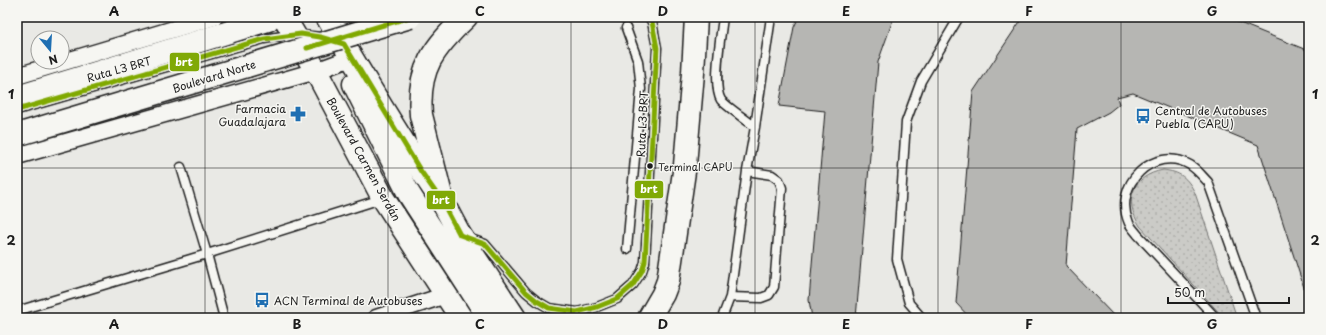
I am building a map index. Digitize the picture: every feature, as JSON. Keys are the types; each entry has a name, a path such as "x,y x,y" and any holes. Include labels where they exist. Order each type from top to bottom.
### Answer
{"main road":[{"path":"327,17 420,170 443,203 460,235 515,318"},
{"name":"Boulevard Norte","path":"17,135 410,17"},
{"path":"443,203 421,115 421,87 425,68 433,54 447,35 466,17"},
{"path":"649,318 663,294 668,281 685,165 696,17"},
{"path":"17,97 282,24"},
{"name":"Boulevard Carmen Serdán","path":"282,24 316,71 383,198 461,318"},
{"path":"354,84 409,194 489,318"}],"street":[{"path":"17,76 214,17"},
{"name":"Boulevard Norte","path":"17,156 316,71 347,51"},
{"path":"376,318 446,295"}],"lane":[{"name":"Ruta L3 BRT","path":"460,235 485,244 526,292 549,308 577,312 597,307 617,299 633,285 642,272 645,262 657,48 652,22 649,17"},
{"path":"723,17 717,69 718,90 722,100 755,127"},
{"path":"722,318 730,297 747,171 771,17"},
{"path":"922,318 909,303 897,259 906,122 921,81 959,17"},
{"name":"Ruta L3 BRT","path":"17,110 264,40 282,24 324,38 347,51"},
{"path":"626,28 638,61 641,89 628,250"},
{"path":"1216,318 1138,235 1129,223 1125,208 1125,196 1128,188 1131,181 1141,170 1155,162 1171,160 1185,163 1200,172 1208,182 1256,318"},
{"path":"180,167 207,254 224,318"},
{"path":"730,297 761,298 770,295 774,287 782,188 779,180 772,175 747,171"},
{"path":"17,311 207,254 383,198"}],"shaded area":[{"path":"1163,170 1174,172 1182,176 1186,179 1195,193 1237,318 1224,318 1140,226 1135,216 1132,207 1134,190 1144,178 1152,173"}],"building":[{"path":"799,17 894,17 878,62 856,318 812,318 809,300 825,111 779,106 794,27"},
{"path":"1023,17 1225,17 1309,51 1309,294 1306,294 1258,145 1133,93 1117,97 1119,104 1109,112 1077,129 1066,266 1116,318 970,318 956,303 973,92"}],"transit line":[{"name":"brt","path":"307,48 410,17"},
{"name":"brt","path":"17,110 264,39 301,34 320,37 344,44 420,170 443,203 460,235 485,244 526,292 537,301 549,308 577,312 597,307 617,299 633,285 642,271 645,262 657,48 652,22 649,17"}],"place":[{"name":"Farmacia Guadalajara","path":"298,114"},
{"name":"Central de Autobuses Puebla (CAPU)","path":"1143,116"},
{"name":"Terminal CAPU","path":"650,166"},
{"name":"ACN Terminal de Autobuses","path":"262,300"}]}
